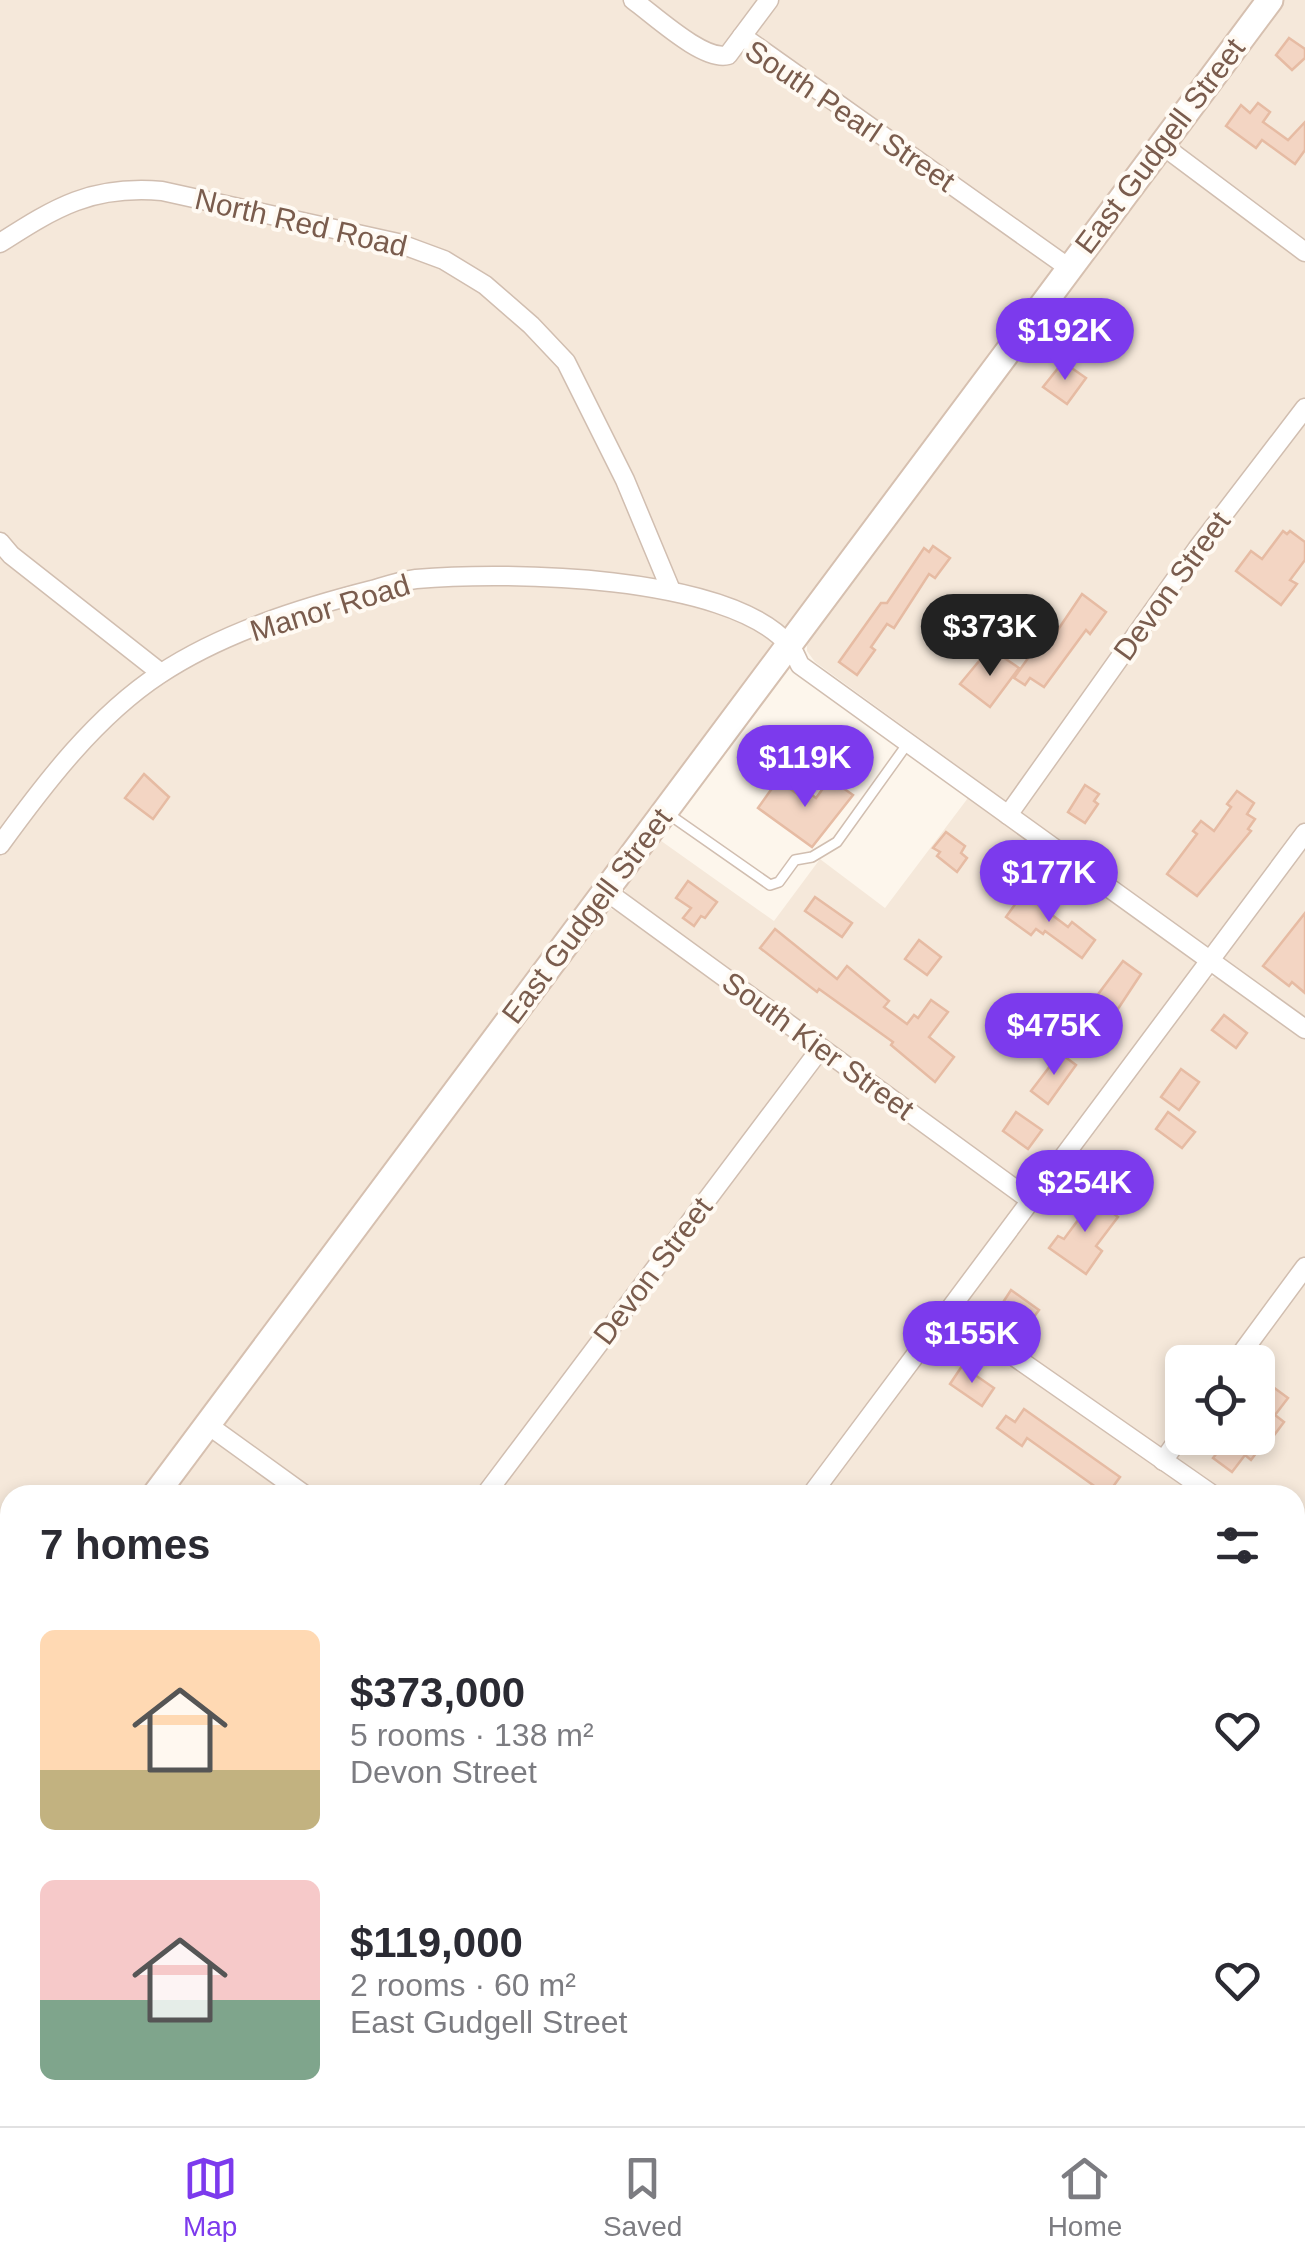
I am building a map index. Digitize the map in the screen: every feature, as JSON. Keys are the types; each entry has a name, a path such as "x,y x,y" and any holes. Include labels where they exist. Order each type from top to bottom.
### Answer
{"street":[{"name":"South Pearl Street","path":"633,0 712,56 728,55 742,36 1069,268"},
{"path":"742,36 769,0"},
{"name":"East Gudgell Street","path":"163,1485 1270,0"},
{"path":"1162,144 1305,252"},
{"name":"North Red Road","path":"0,243 74,199 135,189 162,191 398,243 444,260 485,285 566,362 625,480 670,588"},
{"name":"Devon Street","path":"1008,814 1197,549 1305,408"},
{"path":"0,542 11,555 161,674"},
{"name":"Manor Road","path":"0,845 82,742 116,708 161,674 207,649 276,620 414,579 544,578 670,588 731,608 761,623 789,645 800,664 1305,1029"},
{"path":"818,1485 1305,833"},
{"name":"South Kier Street","path":"606,891 1030,1200"},
{"name":"Devon Street","path":"493,1485 821,1048"},
{"path":"1248,1345 1305,1267"},
{"path":"949,1311 1198,1485"},
{"path":"208,1425 291,1485"},
{"path":"1163,1461 1167,1455"}],"lane":[{"path":"665,812 770,885 779,882 796,860 812,857 837,842 909,743"}],"shaded area":[{"path":"0,0 1259,0 149,1485 0,1485"},
{"path":"1284,0 1305,0 1305,1018 1208,948 1047,1168 1037,1177 1017,1179 631,900 625,891 628,877 657,838 774,921 820,859 885,908 980,782 815,662 807,651 807,642 891,523"},
{"path":"610,909 619,911 1017,1201 1016,1211 810,1485 173,1485 600,915"},
{"path":"1214,977 1305,1039 1305,1485 830,1485 1204,981"}],"building":[{"path":"1289,38 1305,49 1305,58 1292,70 1276,55"},
{"path":"1258,103 1270,112 1263,122 1288,140 1305,122 1305,150 1295,164 1262,140 1256,148 1226,126 1241,105 1250,113"},
{"path":"1063,362 1086,378 1067,404 1043,387"},
{"path":"1283,531 1290,531 1305,542 1305,560 1290,580 1297,584 1281,605 1236,571 1251,551 1262,559"},
{"path":"933,546 950,558 935,578 929,574 894,628 887,624 857,675 839,662 881,603 887,603 924,548 929,552"},
{"path":"1082,594 1106,612 1090,634 1086,630 1044,687 1030,678 1025,685 1014,678 1038,644 1045,649"},
{"path":"997,653 1019,668 990,707 960,684 980,660 988,666"},
{"path":"144,774 169,797 153,819 125,798"},
{"path":"830,779 853,795 812,847 758,808 778,780 807,801 812,795 816,798"},
{"path":"1085,785 1099,794 1094,801 1098,804 1085,823 1068,812"},
{"path":"1237,791 1254,803 1247,814 1255,819 1248,829 1251,831 1197,896 1167,874 1197,834 1193,831 1201,821 1214,831"},
{"path":"946,832 965,846 961,853 967,858 957,872 933,848"},
{"path":"688,881 717,902 694,926 683,918 691,908 676,898"},
{"path":"1023,893 1068,927 1072,922 1095,940 1082,958 1045,931 1043,934 1036,929 1031,935 1006,917"},
{"path":"815,897 852,923 842,937 805,911"},
{"path":"1305,913 1305,993 1263,966"},
{"path":"775,929 837,979 847,966 889,1001 884,1007 907,1024 914,1015 918,1018 931,1000 948,1012 929,1037 954,1057 935,1082 891,1045 893,1042 819,989 817,992 760,948"},
{"path":"919,940 941,957 927,975 905,959"},
{"path":"1123,961 1141,974 1108,1024 1087,1009"},
{"path":"1224,1015 1247,1033 1236,1048 1212,1030"},
{"path":"1060,1053 1076,1065 1048,1104 1031,1091"},
{"path":"1181,1069 1199,1082 1179,1110 1161,1097"},
{"path":"1016,1112 1042,1130 1028,1149 1003,1131"},
{"path":"1168,1112 1195,1132 1182,1148 1156,1129"},
{"path":"1089,1195 1118,1217 1096,1246 1102,1251 1086,1274 1049,1248 1058,1236 1064,1239 1081,1216 1077,1212"},
{"path":"1011,1290 1039,1310 1027,1326 1000,1307"},
{"path":"962,1366 994,1388 982,1406 950,1384"},
{"path":"1275,1388 1288,1398 1275,1415"},
{"path":"1024,1409 1120,1477 1114,1485 1093,1485 1027,1438 1022,1446 997,1428 1006,1416 1015,1422"},
{"path":"1275,1415 1284,1422 1275,1434"},
{"path":"1215,1455 1245,1455 1232,1472 1213,1458"}]}
